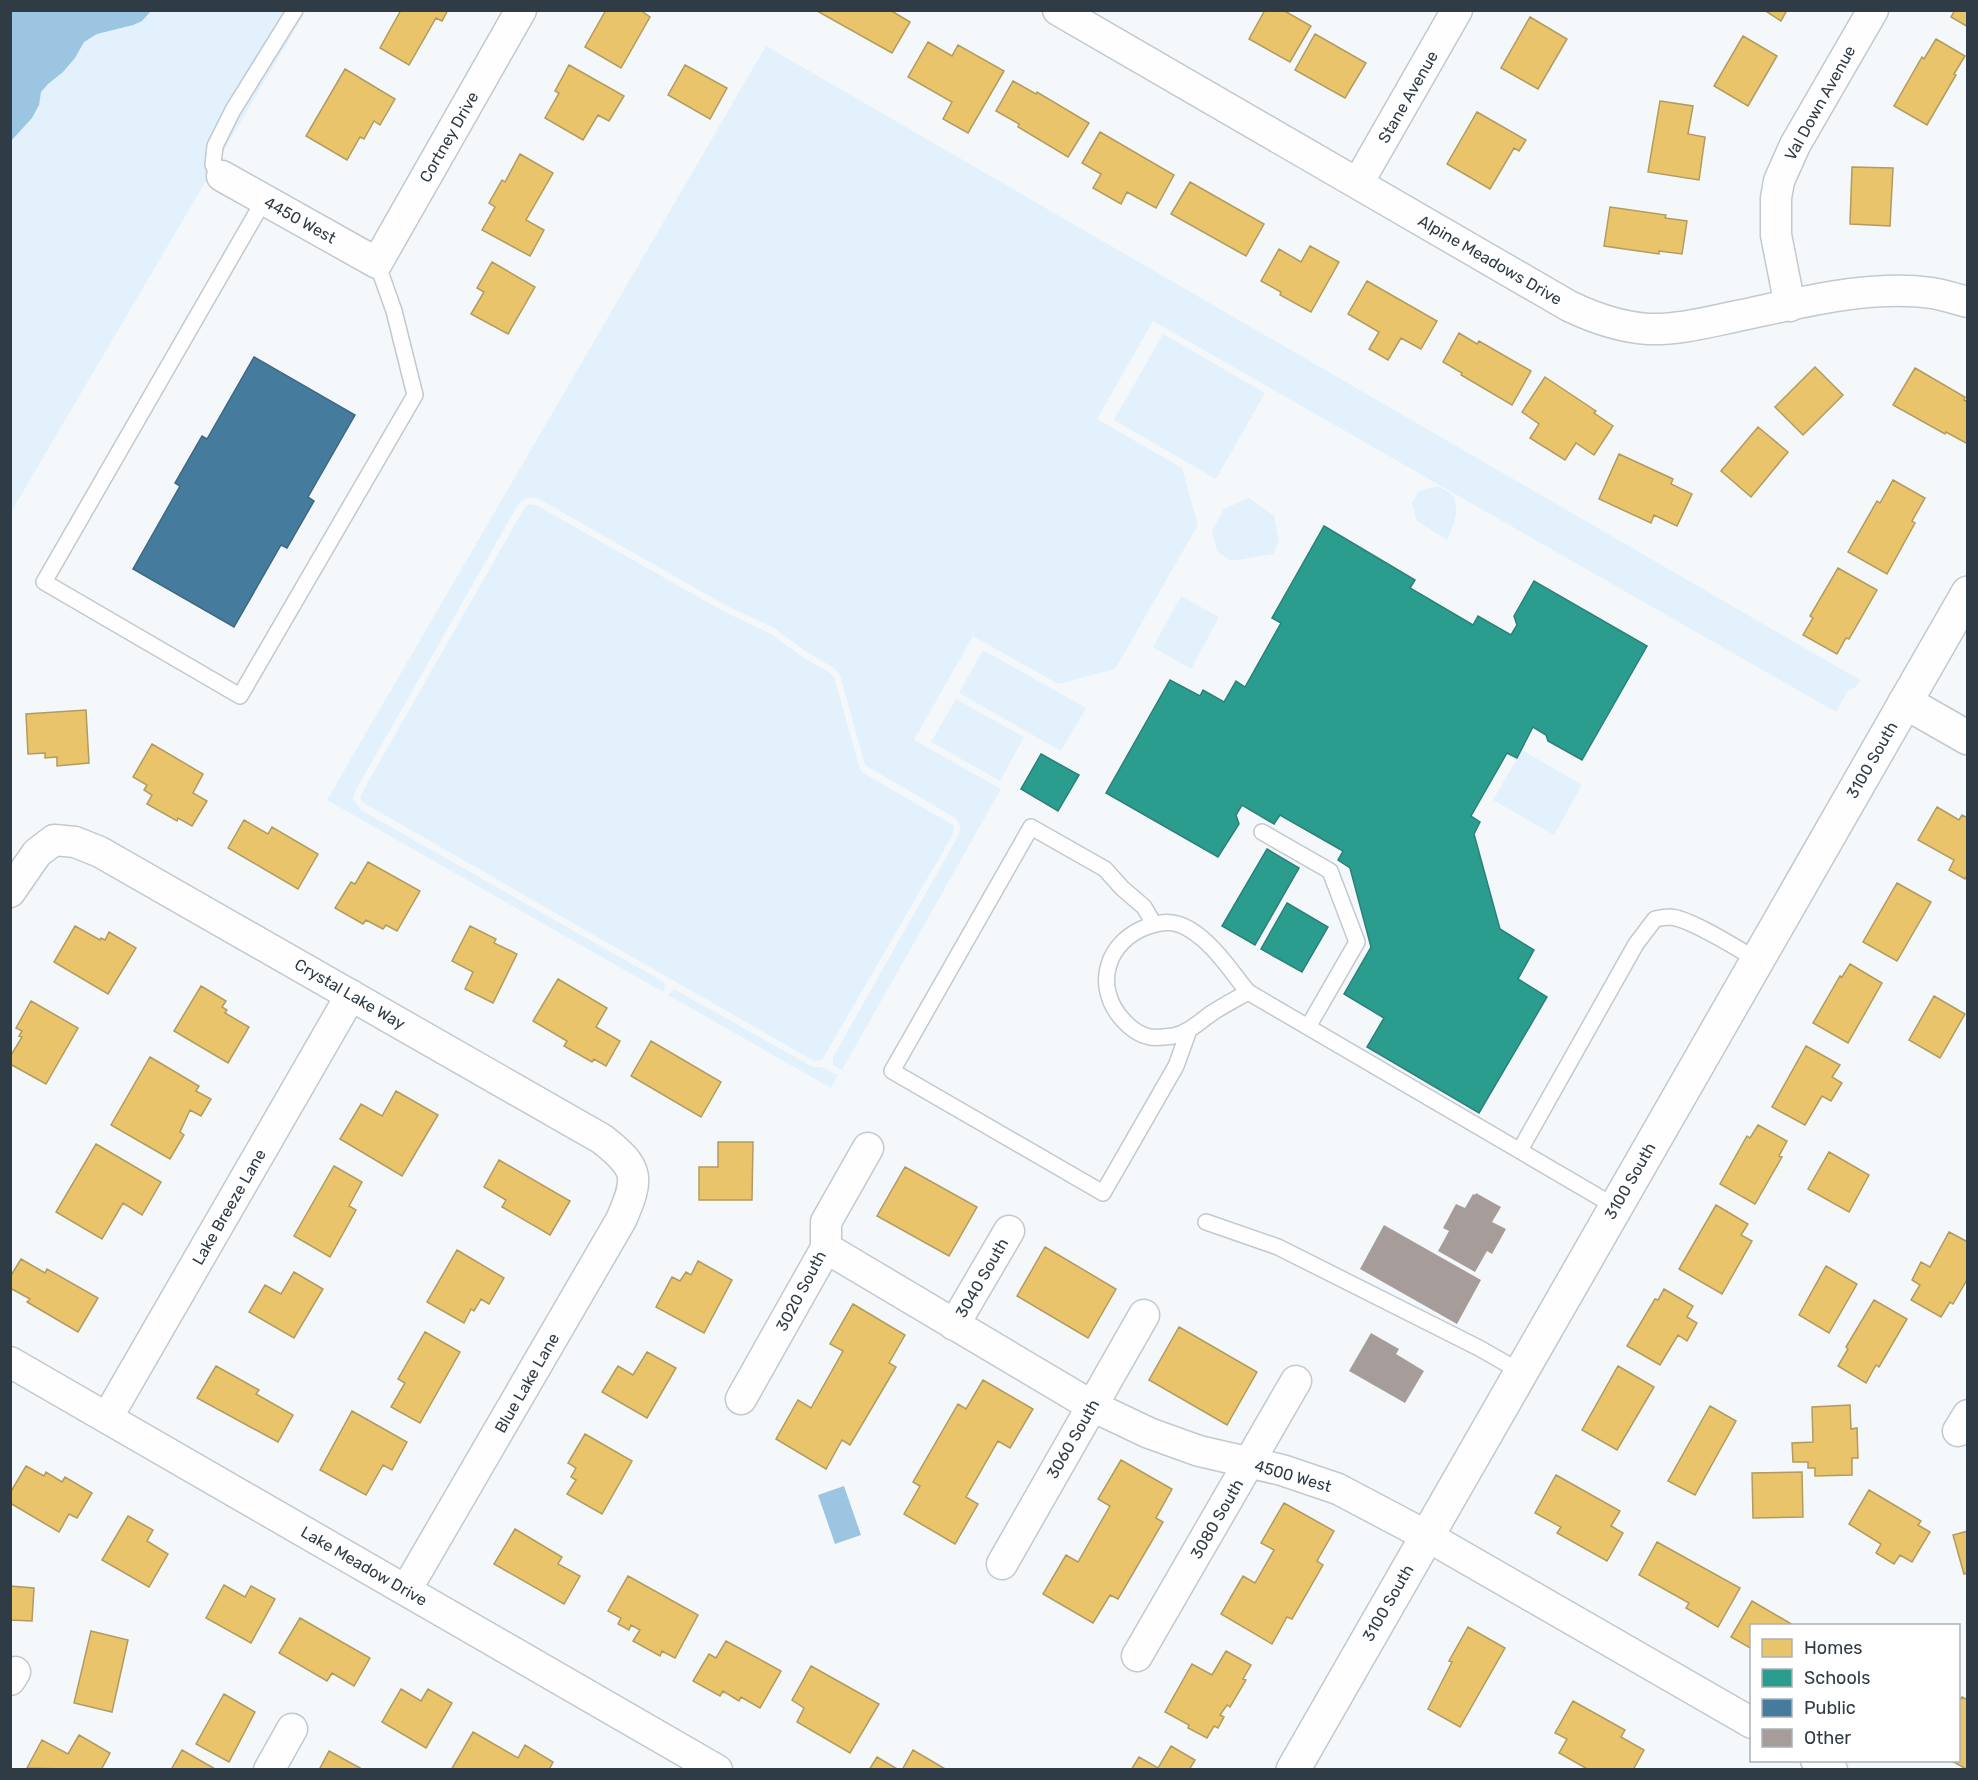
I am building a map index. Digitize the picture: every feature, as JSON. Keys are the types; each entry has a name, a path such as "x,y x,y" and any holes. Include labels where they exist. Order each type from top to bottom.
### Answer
{"main road":[{"name":"3100 South","path":"1293,1770 1968,593"},
{"path":"1905,702 1968,738"}],"street":[{"name":"Cortney Drive","path":"377,263 521,10"},
{"name":"Alpine Meadows Drive","path":"1058,10 1569,306 1592,317 1619,325 1646,329 1678,328 1846,296 1902,292 1932,293 1968,302"},
{"name":"Stane Avenue","path":"1358,183 1457,10"},
{"name":"Val Down Avenue","path":"1790,306 1776,235 1776,198 1779,181 1795,145 1872,10"},
{"name":"4450 West","path":"222,176 377,263"},
{"name":"Crystal Lake Way","path":"10,892 37,853 54,840 75,842 100,852 602,1138 622,1154 633,1171"},
{"name":"Lake Breeze Lane","path":"107,1418 351,995"},
{"name":"3020 South","path":"741,1399 826,1248 826,1222 868,1148"},
{"name":"Blue Lake Lane","path":"406,1590 621,1220 632,1194 633,1171"},
{"name":"3040 South","path":"954,1325 1009,1231"},
{"name":"4500 West","path":"826,1248 1092,1406 1149,1433 1199,1451 1282,1470 1338,1489 1427,1536 1750,1722"},
{"name":"3060 South","path":"1002,1564 1144,1314"},
{"name":"Lake Meadow Drive","path":"10,1362 717,1770"},
{"name":"3080 South","path":"1137,1656 1296,1381"},
{"path":"269,1770 292,1728"},
{"path":"1818,1762 1832,1770"}],"lane":[{"path":"222,176 213,165 215,146 233,110 295,10"},
{"path":"264,200 44,582 240,696 414,395 394,311 377,263"},
{"path":"1154,924 1144,907 1105,869 1031,827 892,1071 1103,1193 1176,1066 1189,1030"},
{"path":"1262,832 1330,871 1357,942 1308,1027"},
{"path":"1520,1150 1636,944 1655,919 1668,917 1680,919 1720,938 1757,960"},
{"path":"1248,992 1211,1013 1189,1030 1176,1035 1151,1037 1140,1034 1119,1016 1111,1001 1106,983 1108,966 1114,951 1139,929 1170,921 1187,927 1205,939 1248,992 1616,1207"},
{"path":"1206,1222 1278,1247 1479,1348 1521,1372"}],"shaded area":[{"path":"11,11 306,11 11,512"},
{"path":"766,46 1860,680 1856,687 1849,689 1836,712 1153,321 1097,419 1182,468 1198,525 1115,669 1058,684 973,636 914,740 1001,789 842,1070 833,1065 833,1057 957,838 960,832 959,823 952,816 865,765 840,675 834,668 805,651 774,628 725,605 541,500 530,498 519,503 353,798 361,810 664,982 663,992 327,800"},
{"path":"1163,334 1265,393 1216,479 1114,420"},
{"path":"1438,486 1451,494 1456,504 1452,529 1447,540 1417,521 1412,503 1419,491"},
{"path":"1249,498 1274,516 1279,542 1273,554 1231,561 1217,551 1212,531 1224,509"},
{"path":"530,504 538,506 723,611 771,634 801,656 830,673 834,677 863,773 953,825 952,836 822,1060 814,1061 362,802 360,797 363,791 525,507"},
{"path":"1181,596 1219,617 1191,669 1153,647"},
{"path":"983,650 1086,708 1061,751 959,693"},
{"path":"956,699 1024,737 1000,781 931,742"},
{"path":"1522,750 1582,785 1554,835 1493,800"},
{"path":"674,989 813,1067 821,1067 838,1075 831,1088 668,995"}],"water":[{"path":"11,10 151,11 142,21 97,34 84,42 75,58 63,72 41,92 39,105 32,118 11,141"},
{"path":"844,1486 861,1535 835,1544 818,1495"}],"building: Homes":[{"path":"401,10 448,10 442,21 436,18 409,65 380,48"},
{"path":"606,10 640,10 650,17 621,68 585,47"},
{"path":"890,10 910,22 892,53 817,11"},
{"path":"1265,10 1283,10 1311,26 1290,62 1249,39"},
{"path":"1764,10 1787,10 1781,21"},
{"path":"1955,10 1968,10 1968,27 1951,17"},
{"path":"1530,17 1567,39 1538,89 1501,68"},
{"path":"1315,34 1366,63 1345,98 1295,70"},
{"path":"1743,36 1777,56 1748,106 1714,86"},
{"path":"1936,39 1965,56 1927,125 1894,106 1922,57 1924,59"},
{"path":"928,42 952,56 958,45 1004,71 968,133 943,119 952,102 908,77"},
{"path":"569,65 624,96 609,121 598,115 583,140 545,118 559,93 555,91"},
{"path":"685,65 727,88 710,119 668,95"},
{"path":"345,69 395,99 380,125 374,121 364,139 360,137 347,160 306,136"},
{"path":"1013,81 1036,94 1037,92 1089,123 1068,157 996,111"},
{"path":"1660,101 1693,106 1688,134 1705,137 1699,180 1648,172"},
{"path":"1477,112 1526,140 1519,151 1514,148 1490,189 1447,164"},
{"path":"1100,132 1174,175 1156,208 1127,192 1121,204 1093,188 1101,174 1082,163"},
{"path":"520,154 553,173 526,220 544,230 530,256 482,230 495,207 489,203 502,180 505,182"},
{"path":"1852,167 1893,168 1890,226 1850,224"},
{"path":"1190,182 1264,224 1246,256 1171,214"},
{"path":"1610,207 1666,215 1665,218 1687,221 1682,254 1659,251 1659,254 1604,246"},
{"path":"1310,246 1339,262 1311,312 1280,295 1281,292 1261,281 1279,249 1301,262"},
{"path":"492,262 535,287 508,334 471,314 484,292 477,288"},
{"path":"1367,281 1437,321 1421,349 1401,338 1388,360 1369,349 1379,332 1348,314"},
{"path":"1459,333 1477,344 1479,341 1531,371 1512,405 1443,362"},
{"path":"1815,367 1843,395 1803,435 1775,407"},
{"path":"1915,368 1965,397 1964,400 1968,402 1968,439 1966,443 1893,405"},
{"path":"1545,377 1596,411 1594,413 1613,426 1594,455 1576,443 1565,460 1530,438 1539,424 1522,412"},
{"path":"1758,427 1788,452 1751,497 1721,471"},
{"path":"1619,454 1673,479 1671,484 1692,494 1677,526 1654,515 1651,523 1599,499"},
{"path":"1893,480 1925,498 1912,521 1915,523 1887,574 1848,552 1877,501 1880,503"},
{"path":"1838,568 1877,590 1849,639 1846,638 1837,654 1803,635 1813,618 1810,616"},
{"path":"86,710 89,763 57,766 57,757 45,758 45,753 28,754 26,714"},
{"path":"152,744 203,774 193,793 207,801 192,826 178,818 177,821 147,804 152,795 144,790 147,785 133,777"},
{"path":"1937,807 1959,820 1962,815 1968,818 1968,874 1965,879 1949,870 1954,860 1918,840"},
{"path":"244,820 268,834 272,827 318,854 298,889 228,848"},
{"path":"368,862 420,891 397,931 386,925 383,929 366,920 363,924 335,908 351,882 355,884"},
{"path":"1897,883 1931,902 1897,961 1863,942"},
{"path":"75,926 100,940 101,938 105,940 109,932 136,948 108,994 54,962"},
{"path":"470,926 496,939 494,943 517,954 493,1003 465,989 473,972 452,961"},
{"path":"1850,964 1882,983 1848,1043 1813,1023 1840,976 1842,977"},
{"path":"558,979 607,1008 596,1027 620,1041 606,1066 594,1059 592,1062 564,1046 567,1041 533,1021"},
{"path":"201,986 226,1001 222,1007 227,1010 225,1013 249,1027 228,1063 174,1031"},
{"path":"1934,996 1965,1014 1940,1058 1909,1040"},
{"path":"31,1001 78,1028 46,1084 10,1064 10,1057 22,1037 19,1036 22,1031 16,1028"},
{"path":"651,1041 721,1082 701,1117 631,1076"},
{"path":"1806,1046 1840,1065 1832,1077 1842,1083 1831,1101 1822,1096 1805,1125 1772,1107"},
{"path":"150,1057 199,1086 196,1091 211,1099 201,1116 190,1110 180,1132 184,1135 170,1159 111,1125"},
{"path":"396,1091 438,1115 402,1176 340,1139 361,1104 382,1116"},
{"path":"1758,1125 1787,1141 1779,1156 1782,1157 1755,1204 1720,1184 1747,1136 1750,1138"},
{"path":"718,1142 753,1142 752,1200 699,1200 699,1167 718,1167"},
{"path":"96,1144 161,1182 142,1215 123,1203 102,1239 56,1212"},
{"path":"1829,1152 1869,1175 1849,1212 1808,1189"},
{"path":"499,1160 570,1201 550,1235 502,1207 506,1200 484,1187"},
{"path":"334,1166 362,1182 349,1206 356,1210 330,1257 294,1236"},
{"path":"905,1167 977,1207 949,1256 877,1216"},
{"path":"1716,1205 1748,1224 1741,1235 1752,1241 1722,1294 1679,1269"},
{"path":"1949,1232 1968,1242 1968,1278 1953,1304 1950,1302 1941,1317 1911,1300 1920,1285 1912,1280 1921,1262 1930,1267"},
{"path":"1045,1247 1116,1289 1088,1338 1017,1296"},
{"path":"457,1250 504,1278 489,1304 481,1299 474,1311 471,1309 464,1323 427,1302"},
{"path":"21,1259 45,1273 47,1269 98,1298 78,1332 27,1302 30,1299 10,1288 10,1277"},
{"path":"698,1261 732,1280 704,1333 656,1307 672,1277 680,1281 686,1272 691,1275"},
{"path":"1826,1266 1857,1284 1829,1333 1799,1315"},
{"path":"294,1272 323,1289 294,1338 249,1312 265,1285 281,1294"},
{"path":"1664,1289 1693,1306 1687,1317 1697,1323 1687,1341 1678,1335 1660,1365 1627,1346 1655,1299 1658,1300"},
{"path":"1874,1300 1907,1319 1879,1367 1876,1365 1866,1383 1838,1366 1848,1349 1846,1347"},
{"path":"853,1304 905,1335 889,1363 896,1367 850,1445 842,1440 826,1469 776,1439 798,1400 811,1408 843,1351 830,1344"},
{"path":"1179,1327 1257,1372 1227,1425 1149,1380"},
{"path":"425,1332 460,1352 420,1423 391,1407 405,1383 398,1379"},
{"path":"647,1352 676,1368 647,1418 602,1392 618,1366 633,1375"},
{"path":"216,1366 259,1390 256,1394 293,1415 278,1442 197,1398"},
{"path":"1618,1366 1654,1387 1617,1450 1582,1430"},
{"path":"983,1380 1033,1409 1010,1448 998,1441 966,1497 978,1504 955,1544 904,1514 920,1486 913,1482 958,1404 966,1409"},
{"path":"1850,1405 1851,1429 1857,1428 1858,1458 1852,1458 1852,1475 1815,1476 1815,1468 1808,1468 1808,1462 1793,1462 1792,1443 1813,1442 1812,1407"},
{"path":"1710,1406 1736,1421 1695,1495 1668,1481"},
{"path":"352,1411 407,1442 392,1470 383,1465 366,1495 320,1470"},
{"path":"585,1434 632,1461 602,1514 567,1494 576,1480 571,1477 576,1468 568,1463"},
{"path":"1121,1460 1172,1489 1156,1518 1163,1522 1118,1599 1110,1595 1093,1623 1043,1594 1066,1555 1078,1562 1110,1506 1098,1499"},
{"path":"26,1466 44,1476 46,1472 62,1482 65,1477 92,1493 77,1518 69,1514 59,1532 10,1503 10,1493"},
{"path":"1802,1472 1803,1517 1753,1518 1752,1473"},
{"path":"1556,1475 1620,1511 1611,1526 1623,1533 1607,1561 1557,1533 1561,1527 1535,1513"},
{"path":"1869,1490 1921,1521 1918,1525 1930,1532 1912,1562 1900,1555 1894,1564 1876,1553 1881,1544 1849,1524"},
{"path":"1284,1503 1334,1531 1317,1561 1323,1565 1292,1619 1287,1617 1272,1644 1221,1614 1243,1576 1255,1583 1274,1550 1261,1543"},
{"path":"128,1516 153,1530 147,1541 168,1554 149,1587 102,1560"},
{"path":"515,1529 562,1557 558,1564 580,1576 564,1604 494,1564"},
{"path":"1968,1531 1968,1573 1964,1574 1953,1535"},
{"path":"1657,1542 1740,1588 1718,1627 1686,1608 1689,1603 1639,1575"},
{"path":"628,1576 698,1615 675,1658 662,1651 660,1656 633,1641 640,1630 631,1625 629,1630 618,1624 621,1618 608,1611"},
{"path":"224,1585 245,1597 251,1586 275,1599 251,1643 206,1618"},
{"path":"10,1586 34,1588 32,1621 10,1620"},
{"path":"1752,1601 1792,1624 1750,1624 1750,1648 1731,1637"},
{"path":"300,1618 370,1658 354,1686 332,1673 327,1681 279,1653"},
{"path":"1468,1627 1505,1648 1460,1727 1428,1709 1452,1662 1449,1661"},
{"path":"91,1631 128,1640 112,1712 74,1703"},
{"path":"726,1641 781,1671 760,1708 741,1697 739,1701 723,1691 720,1696 693,1681 709,1654 716,1658"},
{"path":"1226,1651 1251,1665 1243,1679 1246,1680 1230,1707 1227,1705 1220,1715 1224,1717 1218,1728 1214,1726 1207,1738 1165,1712 1192,1664 1212,1675"},
{"path":"811,1666 879,1704 850,1753 797,1722 804,1708 792,1700"},
{"path":"401,1689 421,1701 428,1689 452,1703 426,1748 382,1722"},
{"path":"224,1694 255,1712 229,1762 196,1744"},
{"path":"1962,1697 1968,1700 1968,1770 1954,1762 1960,1762 1960,1700"},
{"path":"1573,1701 1625,1730 1621,1737 1644,1750 1633,1770 1589,1770 1559,1753 1567,1739 1555,1733"},
{"path":"473,1732 518,1758 525,1745 553,1762 549,1770 451,1770"},
{"path":"79,1735 110,1753 101,1770 27,1768 42,1740 68,1754"},
{"path":"1171,1746 1195,1760 1189,1770 1131,1770 1139,1757 1158,1768"},
{"path":"182,1750 217,1770 171,1770"},
{"path":"913,1750 947,1770 902,1770"},
{"path":"329,1751 362,1769 319,1770"},
{"path":"877,1757 899,1770 869,1770"}],"building: Schools":[{"path":"1324,526 1415,580 1410,588 1473,625 1478,616 1511,635 1517,625 1514,616 1534,581 1647,646 1582,760 1548,741 1546,735 1533,727 1517,758 1507,753 1471,816 1480,822 1474,834 1500,929 1534,950 1518,979 1547,997 1479,1113 1367,1047 1384,1018 1344,994 1371,947 1350,868 1338,860 1343,851 1280,815 1274,824 1242,805 1236,815 1239,824 1218,857 1106,793 1170,680 1200,696 1203,690 1224,702 1236,681 1245,687 1281,623 1272,618"},
{"path":"1041,754 1079,775 1058,811 1021,789"},
{"path":"1267,849 1299,868 1255,945 1222,926"},
{"path":"1287,903 1328,927 1302,972 1261,949"}],"building: Public":[{"path":"254,357 355,415 308,497 314,501 287,548 281,545 234,627 133,569 180,486 175,483 202,436 207,439"}],"building: Other":[{"path":"1476,1193 1501,1207 1492,1222 1506,1229 1492,1254 1487,1251 1475,1272 1438,1251 1449,1231 1443,1228 1456,1204 1465,1208 1473,1194"},
{"path":"1384,1225 1481,1280 1457,1324 1360,1269"},
{"path":"1371,1333 1399,1349 1396,1354 1424,1371 1405,1403 1349,1371"}]}
